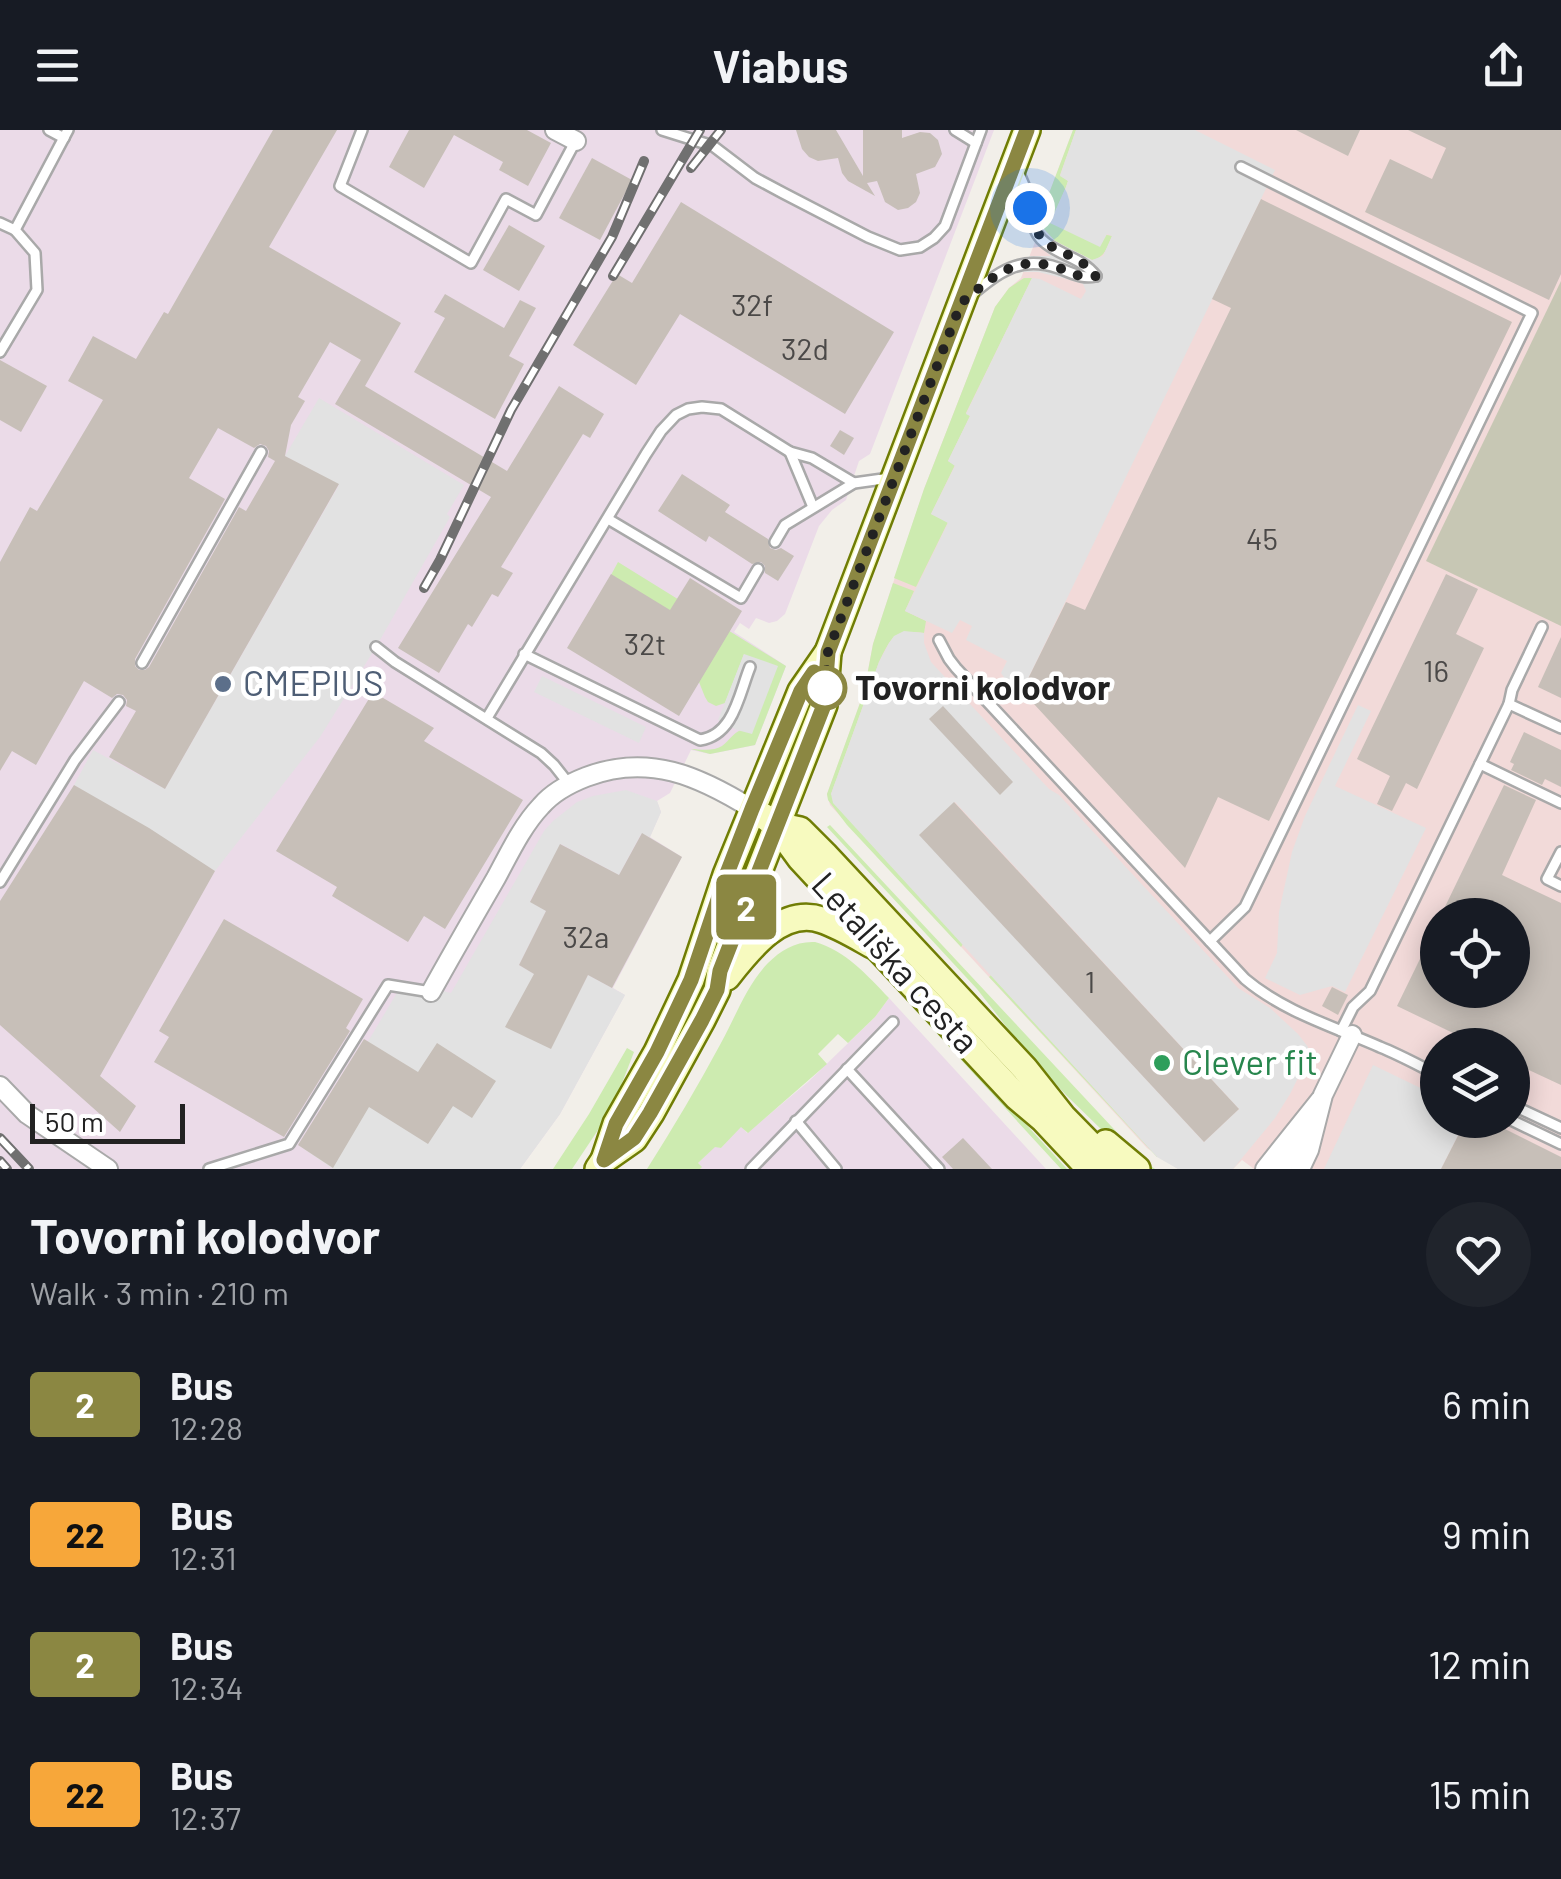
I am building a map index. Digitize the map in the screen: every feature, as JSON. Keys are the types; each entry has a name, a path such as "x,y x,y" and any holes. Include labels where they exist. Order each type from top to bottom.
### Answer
{"main road":[{"path":"601,1164 616,1124 657,1052 691,980 726,876 801,691 828,652 1027,130"},
{"path":"717,990 720,971 824,705 828,652"},
{"name":"Letališka cesta","path":"752,809 776,825 877,947 1017,1098 1043,1119 1090,1169"},
{"name":"Letališka cesta","path":"776,825 800,830 816,846 1114,1169"},
{"path":"601,1164 634,1138 681,1062 717,990 763,937 790,920 819,918 877,947"},
{"name":"Letališka cesta","path":"1024,1069 1137,1169"},
{"name":"Letališka cesta","path":"1017,1098 1074,1169"}],"street":[{"path":"555,130 576,141"},
{"name":"Letališka cesta","path":"430,992 528,822 550,797 569,784 612,769 651,766 697,780 752,809"},
{"path":"1300,1169 1346,1033"},
{"path":"0,1086 27,1114 108,1169"},
{"path":"1265,1169 1323,1096"},
{"path":"1281,1169 1306,1116"}],"lane":[{"path":"15,230 66,134 49,130"},
{"path":"362,130 340,186 471,262 506,199 536,215 576,141"},
{"path":"662,130 713,146 783,194 900,250 920,246 945,226 981,130"},
{"path":"955,130 976,143"},
{"path":"961,303 1001,271 1026,264 1048,265 1084,278 1096,276 1087,264 1051,247 1037,234 1015,163"},
{"path":"1210,942 1245,907 1532,313 1241,167"},
{"path":"0,223 15,230 36,253 37,290 0,352"},
{"path":"487,718 661,431 676,415 688,408 721,409 790,452 812,458 854,482"},
{"path":"142,664 260,452"},
{"path":"790,452 813,507"},
{"path":"775,542 786,525 854,482 893,477"},
{"path":"608,519 741,598 758,569"},
{"path":"1346,1033 1352,1006 1370,990 1509,704 1542,627"},
{"path":"939,640 948,660 1253,986 1287,1006 1420,1067"},
{"path":"376,647 548,758 569,784"},
{"path":"524,654 700,740 715,736 728,724 750,667"},
{"path":"0,882 74,760 119,702"},
{"path":"1509,704 1561,728"},
{"path":"1480,764 1561,804"},
{"path":"1561,852 1547,880 1561,886"},
{"path":"691,980 717,990"},
{"path":"209,1169 290,1144 388,984 430,992"},
{"path":"751,1169 892,1022"},
{"path":"847,1069 938,1169"},
{"path":"1530,1113 1561,1128"},
{"path":"796,1121 836,1169"},
{"path":"1530,1129 1561,1144"}],"shaded area":[{"path":"0,130 994,130 870,454 859,461 846,500 819,526 785,614 769,623 756,618 749,629 740,623 734,632 786,666 755,745 710,754 691,750 670,793 657,801 661,812 650,837 682,857 613,988 625,995 560,1114 520,1169 0,1169"},
{"path":"1073,130 1561,130 1561,1169 1254,1169 1242,1160 1233,1169 1178,1169 1147,1148 830,805 827,794 864,692 873,644 924,489 995,307 1021,278 1044,219 1042,212"},
{"path":"1076,130 1195,130 1275,170 1022,691 1008,683 1001,673 1007,661 966,640 972,626 960,620 952,633 905,611 948,523 931,514 955,466 948,461 970,416 966,414 1032,278 1081,299 1086,291 1083,284 1023,272 1029,256 1051,256 1035,243 1041,226 1055,241 1092,260 1103,256 1112,236 1107,234 1100,247 1050,223 1068,181 1060,176"},
{"path":"1561,281 1561,626 1426,561"},
{"path":"319,398 464,485 376,647 320,737 215,871 74,785 93,750 165,789 339,485 285,456"},
{"path":"904,631 924,633 931,662 1238,988 1270,1008 1308,1047 1308,1058 1290,1094 1233,1169 1178,1169 1157,1157 833,803 831,794 879,662 894,636","holes":["955,802 1239,1109 1204,1142 920,835"]},
{"path":"744,654 778,666 752,734 718,720"},
{"path":"542,676 646,727 639,743 534,692"},
{"path":"1358,705 1371,711 1335,786 1426,828 1345,992 1332,986 1300,995 1265,978 1277,953 1279,912 1292,852"},
{"path":"626,790 657,801 661,812 650,837 641,834 619,875 561,844 530,901 546,911 519,965 534,974 550,1049 588,975 625,995 560,1114 520,1169 333,1169 304,1149 404,981 451,993 544,831 577,802"},
{"path":"889,998 1046,1169 700,1169 698,1163 715,1146 721,1148 741,1126 747,1133 808,1082 875,1017"},
{"path":"1373,1065 1420,1088 1420,1138 1457,1138 1441,1169 1324,1169"}],"green space":[{"path":"1073,130 1060,175 1068,181 1050,223 1112,236 1103,254 1092,260 1055,241 1041,226 1042,212"},
{"path":"1024,278 1032,278 966,413 970,416 948,461 955,465 931,514 948,522 916,587 894,578 924,489 995,307 1009,288"},
{"path":"618,562 786,666 755,745 710,754 691,749 718,748 741,730 744,654 725,703 716,706 708,702 699,682 611,575"},
{"path":"893,583 914,591 905,611 926,621 924,633 900,634 887,646 831,794 963,944 961,947 828,800 864,692 873,644"},
{"path":"830,825 1155,1169 1148,1169 1066,1095 977,989 827,827"},
{"path":"810,927 837,934 875,960 1067,1169 1061,1169 875,966 845,944 811,931"},
{"path":"815,942 846,958 889,998 875,1017 848,1043 838,1034 818,1054 827,1064 748,1133 741,1127 721,1148 715,1147 698,1163 700,1169 647,1169 760,972 789,947"},
{"path":"989,977 1158,1155 1157,1157"},
{"path":"627,1048 634,1052 612,1109 572,1169 553,1169 589,1114"}],"building":[{"path":"273,130 337,130 269,247 401,323 365,386 507,471 559,386 604,414 590,438 583,434 501,567 513,573 498,597 492,594 472,627 468,624 439,673 398,648 491,497 335,404 361,360 330,342 298,397 305,401 291,425 285,456 339,484 165,789 109,757 136,711 126,706 123,695 112,698 84,681 36,765 12,751 0,771 0,562 30,507 37,511 103,400 68,381 93,336 136,359 164,312 168,314","holes":["218,428 254,448 266,446 268,457 275,461 246,511 239,507 149,667 139,670 135,659 225,499 189,478"]},
{"path":"409,130 527,130 551,143 528,186 499,170 503,162 454,135 424,188 389,167"},
{"path":"796,130 836,130 863,176 863,130 902,130 902,138 930,133 938,140 942,154 935,167 916,174 920,193 916,202 898,210 885,202 877,181 867,183 875,196 848,181 838,158 818,161 809,157"},
{"path":"1296,130 1360,130 1348,156"},
{"path":"1408,130 1561,130 1561,274 1549,300 1365,212 1390,159 1432,179 1446,148"},
{"path":"592,158 632,180 600,240 559,218"},
{"path":"1261,199 1512,322 1269,821 1218,797 1185,868 1022,691 1066,602 1085,610 1231,308 1212,299"},
{"path":"681,202 894,332 845,414 680,314 636,385 573,345 617,274 632,283"},
{"path":"509,225 545,246 519,291 483,270"},
{"path":"445,294 504,328 520,300 536,308 509,356 524,364 495,419 414,372 445,318 434,312"},
{"path":"0,360 47,386 21,432 0,420"},
{"path":"840,430 854,438 844,455 830,446"},
{"path":"682,474 730,505 725,512 768,539 770,548 781,548 794,556 778,581 765,573 761,562 752,564 709,536 706,542 658,511"},
{"path":"611,574 670,610 690,578 742,611 679,716 567,648"},
{"path":"1446,574 1478,589 1456,634 1484,648 1417,789 1406,783 1392,811 1377,804 1390,776 1357,759"},
{"path":"1561,637 1561,698 1538,687"},
{"path":"373,692 434,728 424,741 523,800 445,929 424,916 408,942 332,896 337,887 276,851"},
{"path":"943,706 1013,782 1000,795 929,719"},
{"path":"1524,732 1561,750 1561,787 1545,779 1542,785 1511,770 1514,764 1510,762"},
{"path":"74,785 215,871 100,1076 136,1106 120,1132 0,1025 0,901"},
{"path":"1504,785 1536,800 1502,875 1561,903 1561,1085 1530,1070 1530,1028 1443,1028 1397,1006 1420,959 1420,1008 1530,1008 1530,898 1449,898"},
{"path":"954,802 1239,1109 1204,1142 919,835"},
{"path":"642,833 682,857 612,988 588,975 551,1049 505,1027 534,974 519,965 546,911 530,902 560,844 619,875"},
{"path":"224,919 363,999 346,1028 350,1031 284,1137 154,1062 169,1037 159,1031"},
{"path":"1332,987 1348,995 1338,1015 1322,1006"},
{"path":"364,1039 418,1072 437,1043 496,1081 472,1118 453,1106 428,1144 369,1107 333,1168 298,1145"},
{"path":"963,1138 992,1169 953,1169 942,1157"},
{"path":"1457,1138 1523,1138 1561,1157 1561,1169 1441,1169"}],"railway":[{"path":"613,276 700,130"},
{"path":"691,168 721,130"},
{"path":"424,588 511,410 612,237 644,161"},
{"path":"0,1138 29,1169"},
{"path":"0,1161 7,1169"}],"bus line":[{"name":"2","path":"814,672 801,691 752,809 691,980 657,1052 616,1124 604,1160 634,1138 681,1062 717,990 720,971 824,705 828,652 1027,130"}],"place":[{"name":"CMEPIUS","path":"223,684"},
{"name":"Tovorni kolodvor","path":"825,688"},
{"name":"Clever fit","path":"1162,1063"}],"route":[{"path":"825,688 828,652 961,303 1001,271 1026,264 1048,265 1084,278 1096,276 1087,264 1043,241 1037,234 1030,208"}]}
